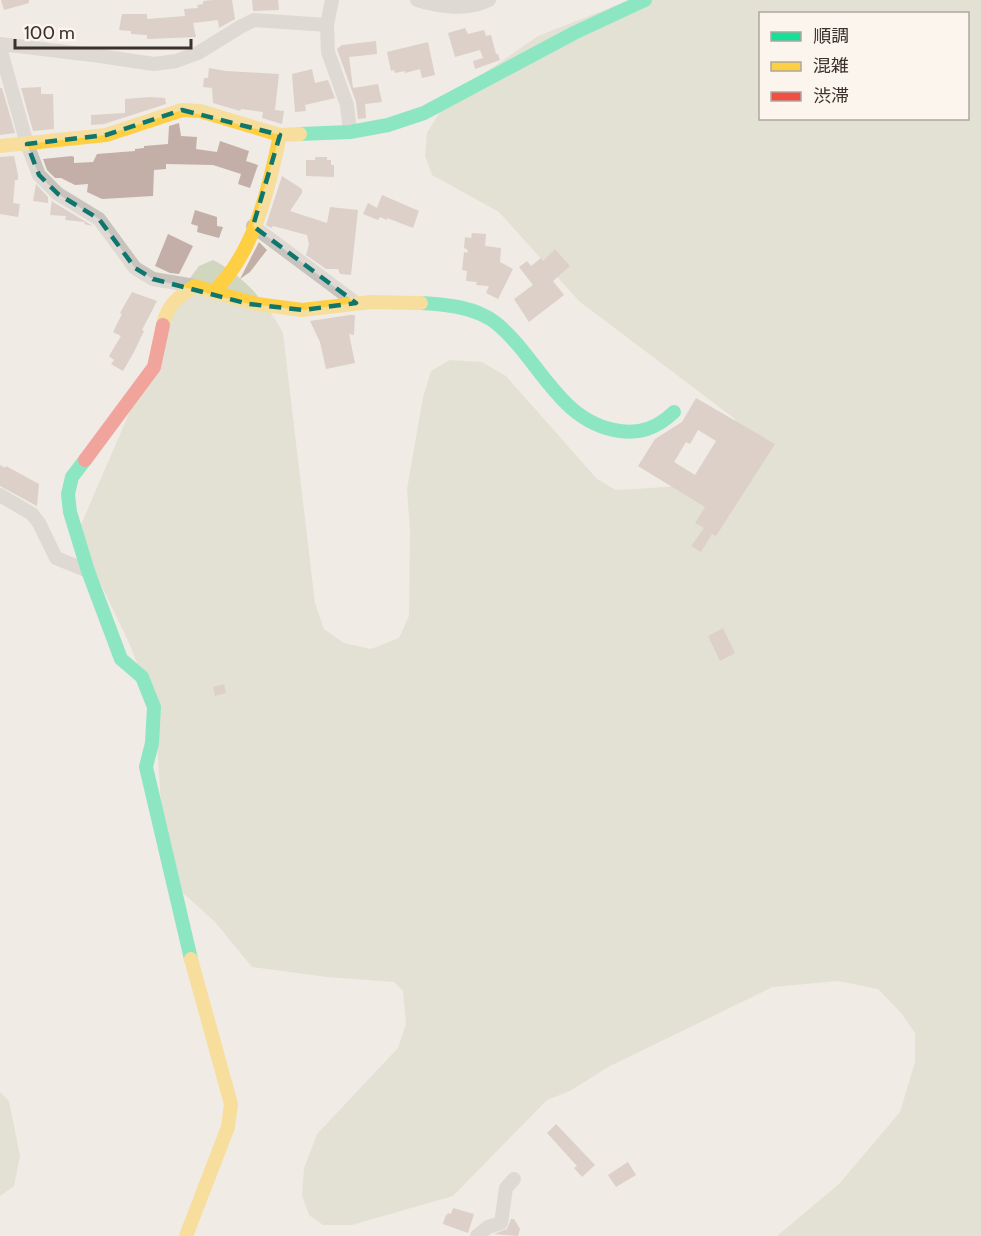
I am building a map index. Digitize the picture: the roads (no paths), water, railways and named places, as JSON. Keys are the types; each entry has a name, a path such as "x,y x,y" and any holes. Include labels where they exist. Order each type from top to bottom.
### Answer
{"street":[{"path":"332,0 327,25 328,52 347,105 350,132"},
{"path":"417,0 436,6 467,7 489,0"},
{"path":"0,147 106,135 182,110 200,111 280,135 350,132 388,124 424,113 574,33 645,0"},
{"path":"327,25 254,20 198,53 176,61 154,64 0,46 7,93 39,175 58,194 99,219 135,268 153,279 195,286 249,304 303,310 356,303 399,301 466,310 492,320 526,354 575,412 595,425 615,432 646,432 659,426 674,412"},
{"path":"213,292 223,286 244,252 274,166 280,135"},
{"path":"253,226 356,303"},
{"path":"186,1236 228,1127 231,1104 183,931 146,767 152,743 154,707 142,677 121,659 87,572 70,512 68,494 72,477 154,367 164,319 176,298 195,286"},
{"path":"0,495 32,514 39,523 56,558 87,572"},
{"path":"477,1236 489,1227 501,1223 506,1188 514,1179"}]}
